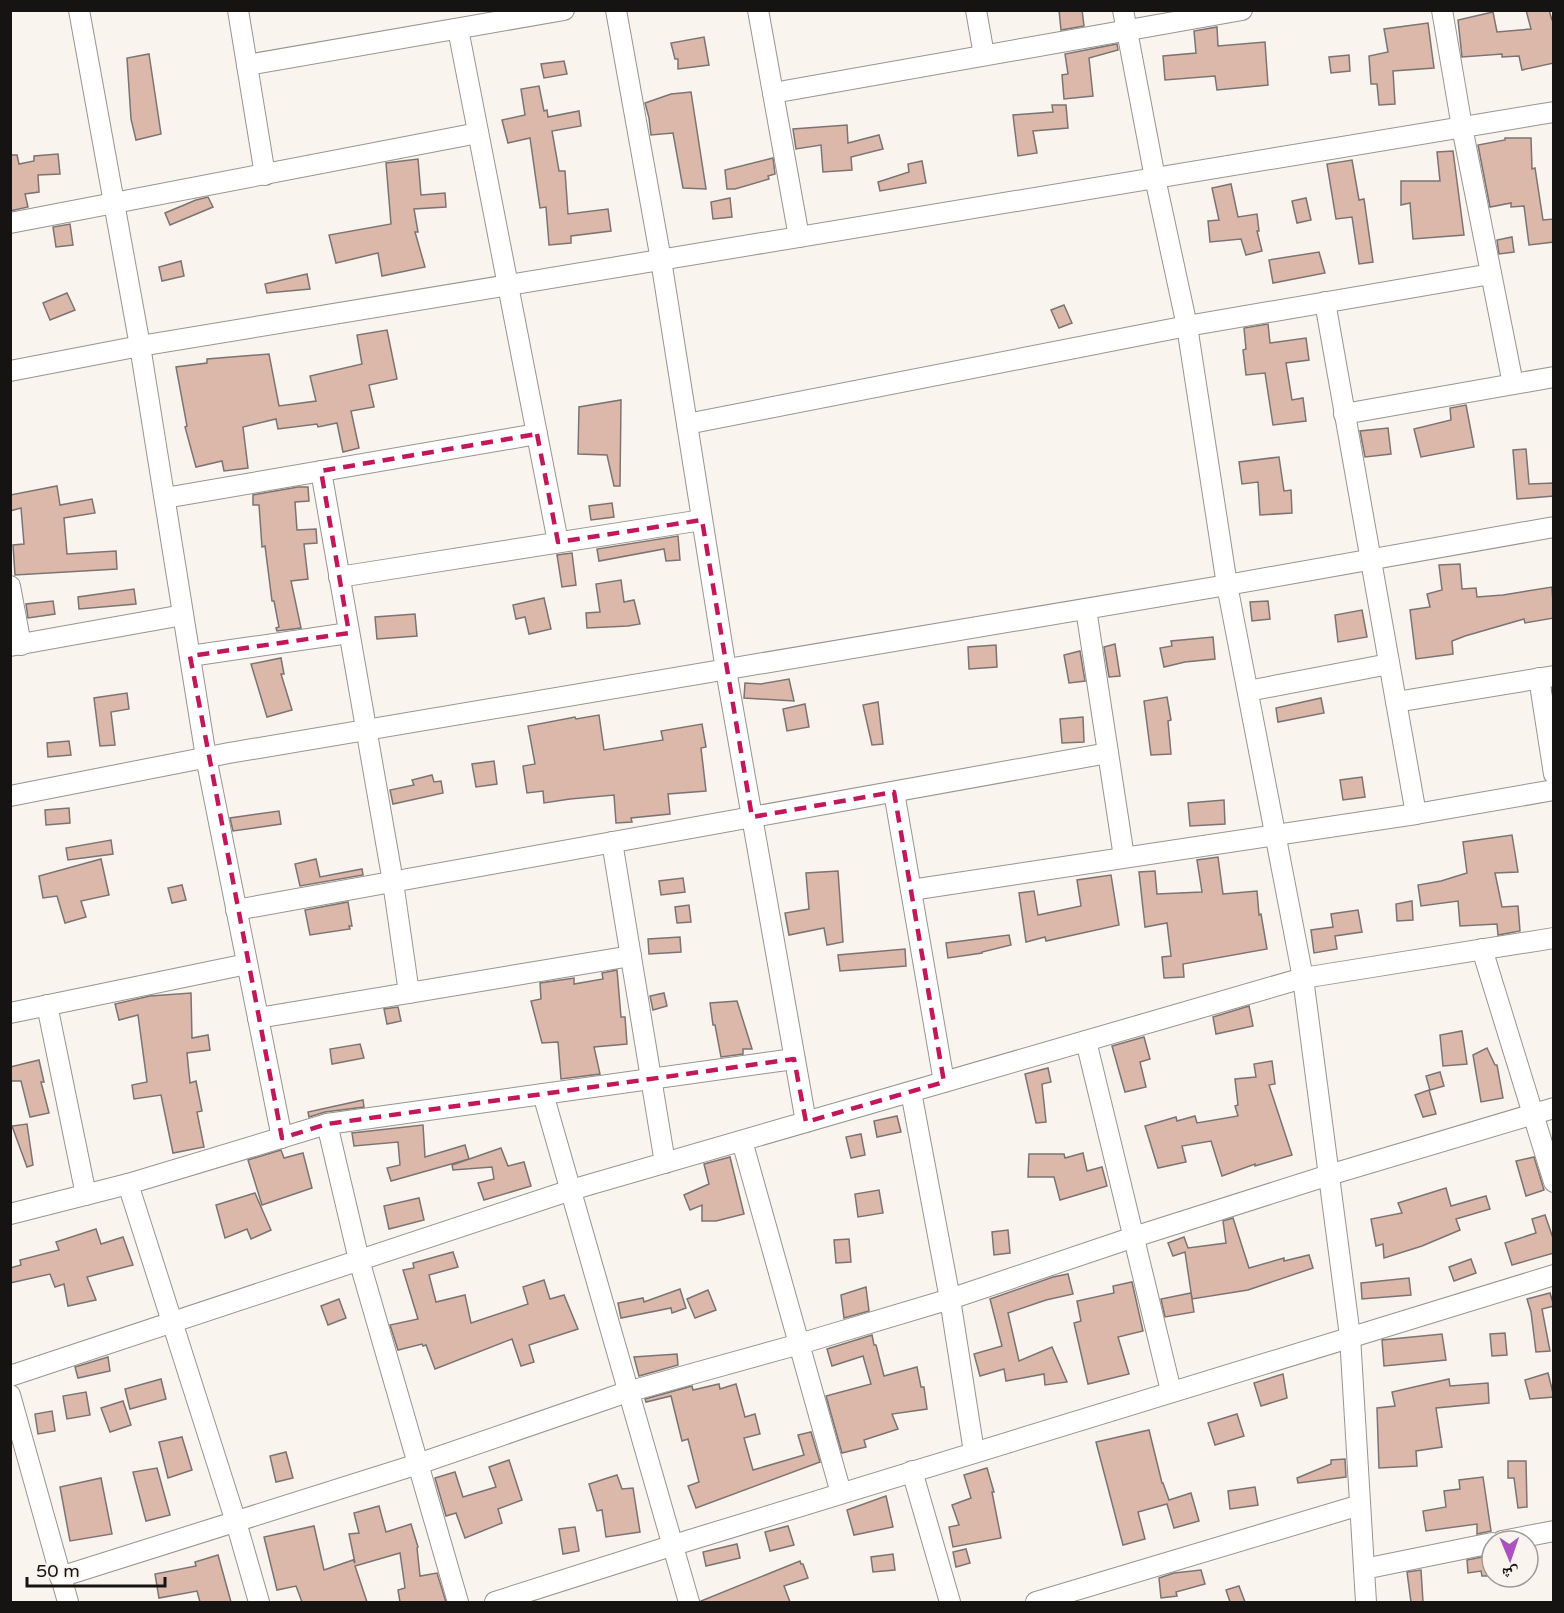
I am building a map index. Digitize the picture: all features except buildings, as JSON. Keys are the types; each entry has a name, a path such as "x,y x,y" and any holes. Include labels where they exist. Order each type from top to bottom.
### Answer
{"street":[{"path":"79,10 140,346 206,757 282,1138"},
{"path":"238,10 265,175"},
{"path":"247,65 564,10"},
{"path":"616,10 661,260 726,670 806,1122"},
{"path":"758,10 799,237"},
{"path":"976,10 984,55"},
{"path":"773,93 984,55 1125,20 1242,10"},
{"path":"1442,10 1462,127 1513,384"},
{"path":"1125,20 1155,178 1187,326 1227,585 1303,978 1350,1336 1366,1602"},
{"path":"458,29 558,542"},
{"path":"10,371 140,346 1554,112"},
{"path":"10,223 478,133"},
{"path":"687,424 1187,326 1491,274"},
{"path":"1325,302 1416,814"},
{"path":"1344,414 1554,377"},
{"path":"165,498 537,434"},
{"path":"321,471 393,882 409,993"},
{"path":"339,576 702,520"},
{"path":"10,796 206,757 1227,585 1554,527"},
{"path":"10,586 16,645 183,615"},
{"path":"1086,609 1124,857"},
{"path":"190,656 349,633"},
{"path":"1248,691 1389,664"},
{"path":"1396,702 1546,677 1554,774"},
{"path":"236,910 1108,753"},
{"path":"911,890 1416,814 1554,790"},
{"path":"894,792 944,1082"},
{"path":"612,842 665,1163"},
{"path":"10,1376 571,1190 1303,978 1554,938"},
{"path":"1482,949 1554,1182"},
{"path":"258,1018 631,956"},
{"path":"10,1013 247,964"},
{"path":"46,1005 86,1195"},
{"path":"1086,1041 1171,1391"},
{"path":"10,1214 128,1184 327,1124 794,1059"},
{"path":"911,1092 950,1299 974,1452"},
{"path":"543,1094 689,1602"},
{"path":"60,1577 418,1464 627,1392 950,1299 1329,1175 1554,1108"},
{"path":"327,1124 359,1260 458,1602"},
{"path":"742,1140 841,1493"},
{"path":"128,1184 236,1522 259,1602"},
{"path":"495,1602 1171,1391 1554,1275"},
{"path":"10,1395 68,1602"},
{"path":"912,1471 950,1602"},
{"path":"1036,1602 1360,1505"},
{"path":"1364,1569 1480,1545"}],"highlighted area":[{"path":"537,434 558,542 702,520 752,817 894,792 944,1082 806,1122 794,1059 327,1124 282,1138 190,656 349,633 321,471"}]}
